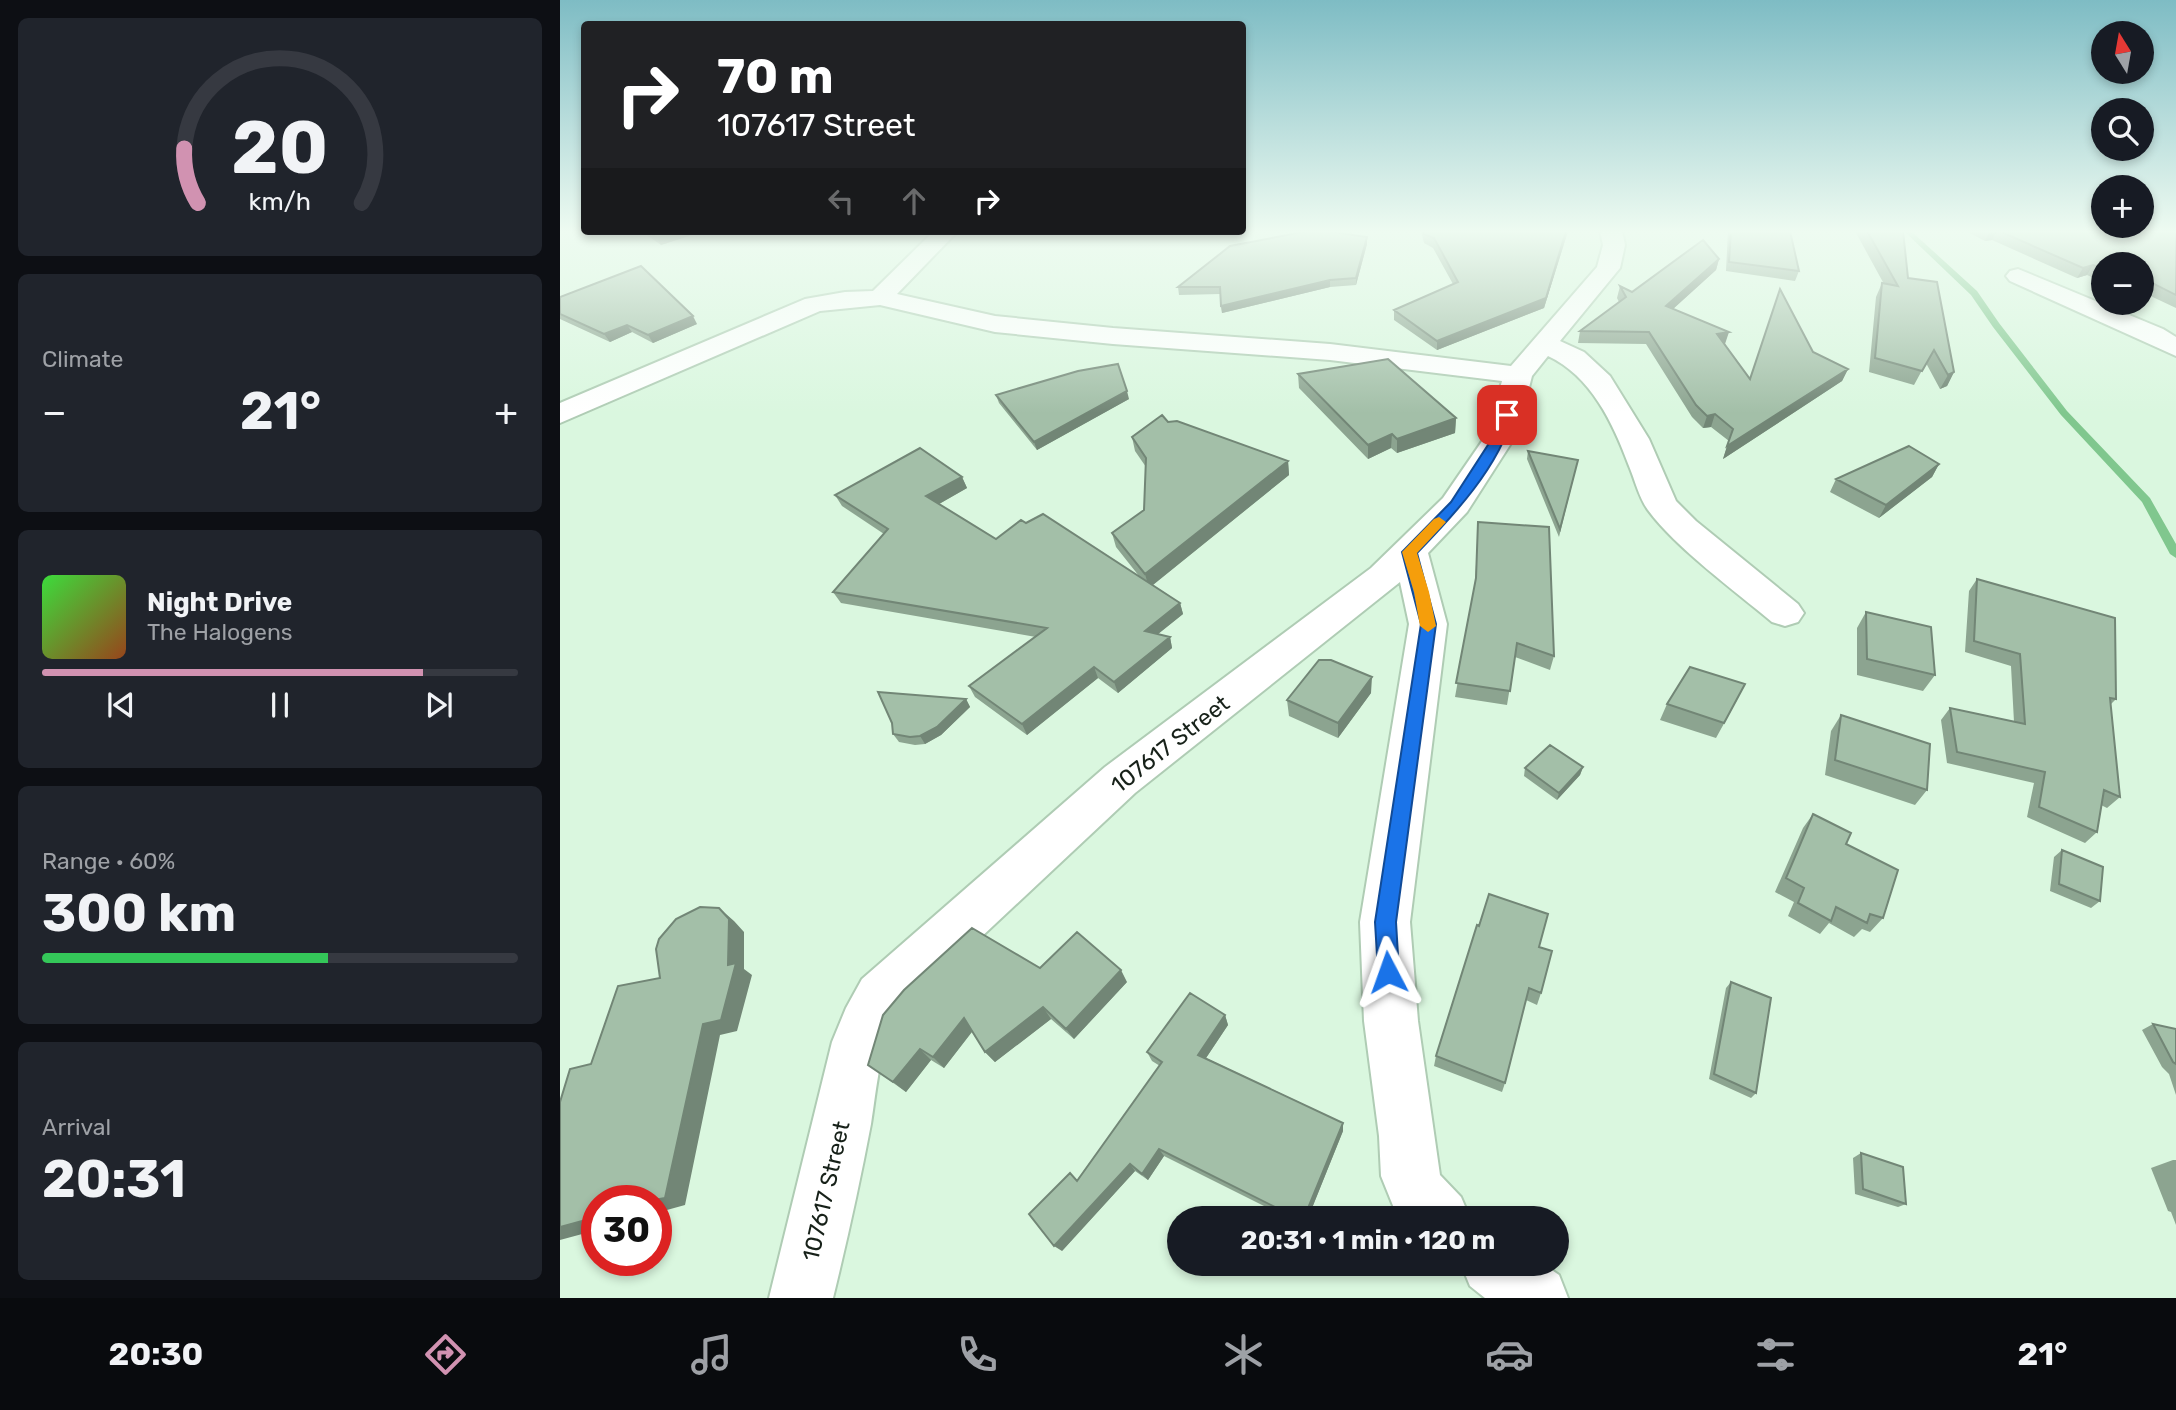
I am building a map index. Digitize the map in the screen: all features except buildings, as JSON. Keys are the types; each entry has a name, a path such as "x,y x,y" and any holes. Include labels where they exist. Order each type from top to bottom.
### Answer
{"street":[{"path":"880,298 886,292"},
{"name":"107617 Street","path":"801,1298 824,1208 859,1040 869,1013 880,997 1120,780 1374,585 1410,552 1455,505 1502,434 1531,359 1588,292"},
{"path":"2054,292 2154,335 2176,348"},
{"path":"560,414 814,304 845,299 880,298 995,324 1113,336 1330,352 1574,358 1600,382 1634,439 1661,505 1703,545 1785,613"},
{"path":"560,391 617,388"},
{"path":"1410,552 1428,624 1385,922 1391,1021 1408,1136 1410,1176 1421,1200 1427,1206"},
{"path":"1508,1276 1536,1298"}],"waterway":[{"path":"1972,292 2064,413 2146,500 2176,554"}],"slow traffic":[{"path":"1428,626 1422,592 1410,552 1439,522"}],"route":[{"path":"1388,972 1385,922 1415,729 1428,624 1410,552 1455,505 1502,434 1507,415"}]}
